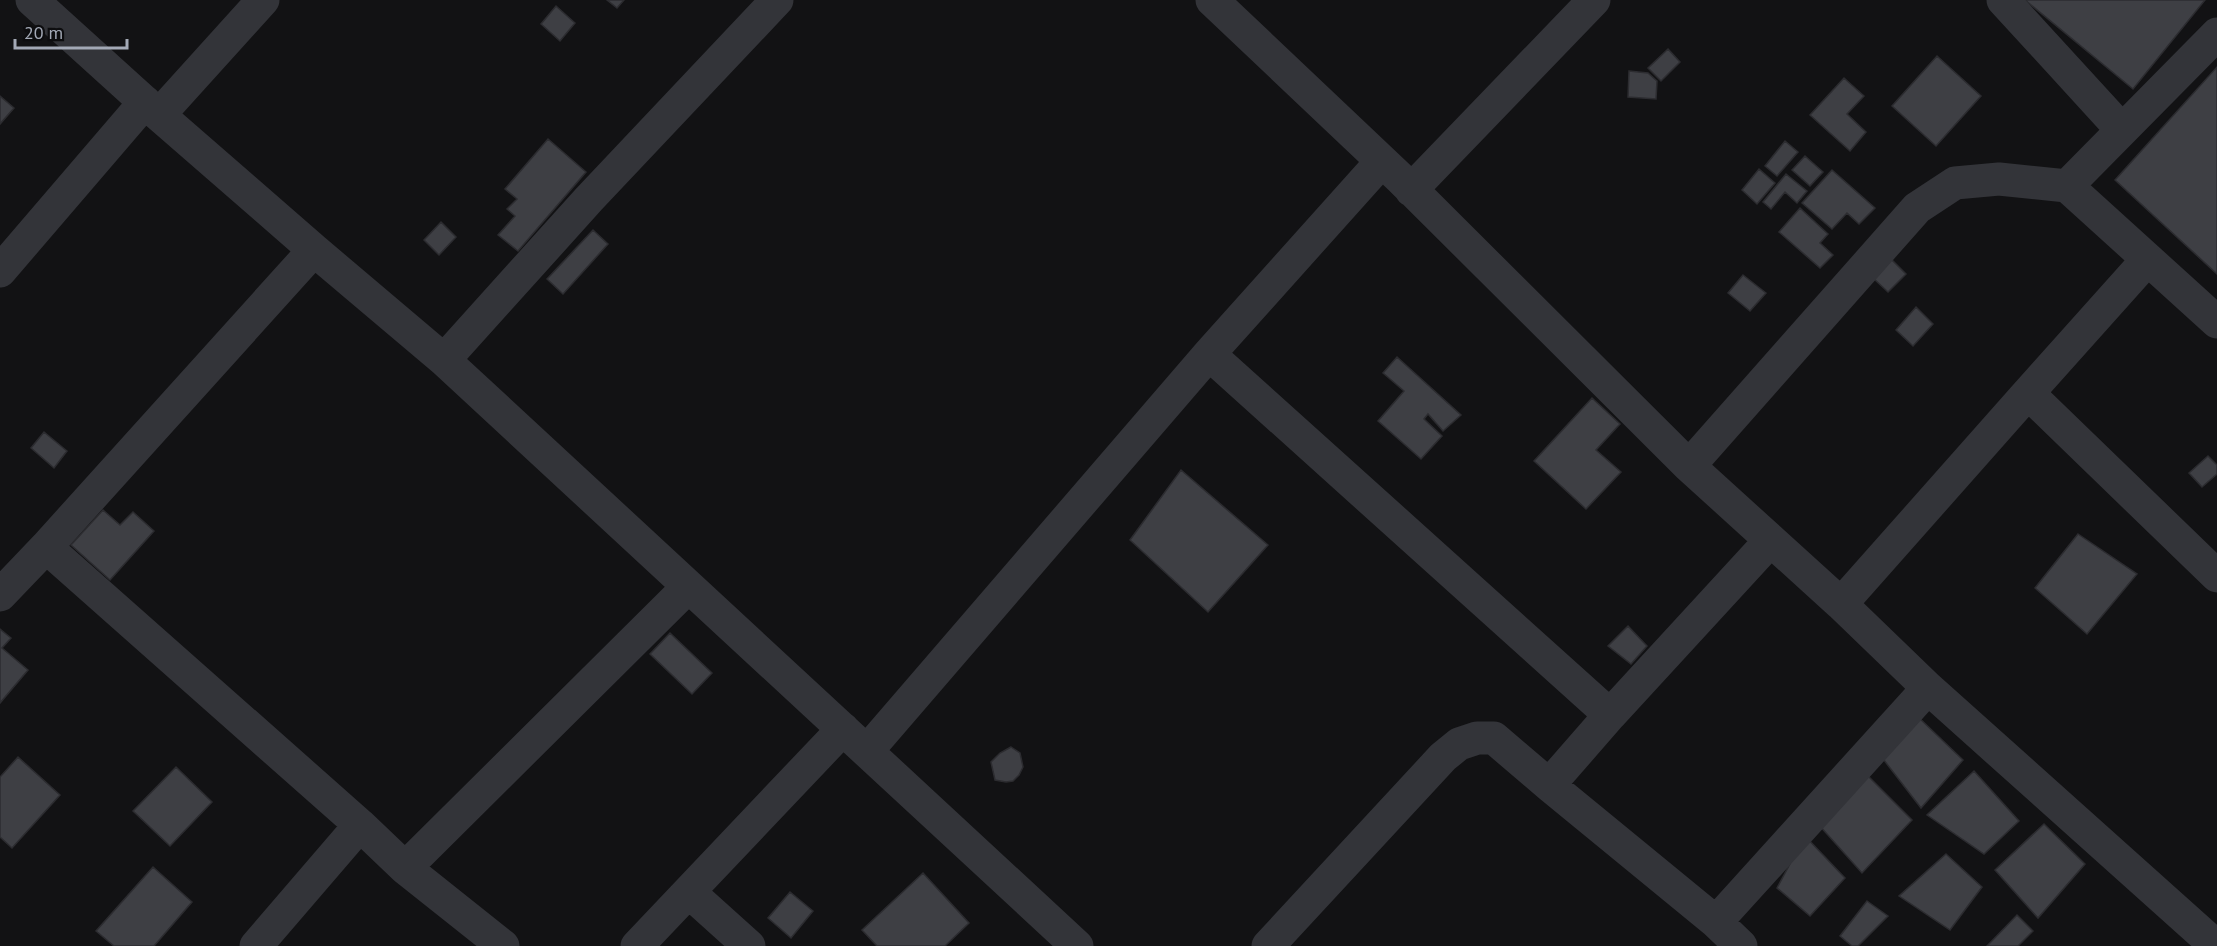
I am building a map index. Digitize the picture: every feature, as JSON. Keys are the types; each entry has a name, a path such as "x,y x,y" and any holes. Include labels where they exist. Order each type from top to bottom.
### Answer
{"street":[{"path":"32,0 314,250 444,360 1077,946"},
{"path":"0,272 152,108 263,0"},
{"path":"444,360 589,199 777,0"},
{"path":"1212,0 1382,161 1689,466 1841,604 1928,688 2211,940"},
{"path":"1411,190 1594,0"},
{"path":"2003,0 2122,130"},
{"path":"2067,186 2217,34"},
{"path":"867,751 1209,354 1382,161"},
{"path":"1689,466 1917,208 1955,183 1999,179 2067,186 2217,322"},
{"path":"0,595 314,250"},
{"path":"1841,604 2147,260"},
{"path":"1209,354 1610,715"},
{"path":"2028,393 2217,576"},
{"path":"1549,784 1770,541"},
{"path":"46,547 488,941"},
{"path":"405,868 688,586"},
{"path":"1716,922 1928,688"},
{"path":"637,946 843,729"},
{"path":"1268,946 1443,757 1459,744 1477,738 1494,738 1716,922 1741,946"},
{"path":"256,946 360,825"},
{"path":"689,892 749,946"}],"building":[{"path":"607,0 624,0 617,8"},
{"path":"2025,0 2205,0 2133,89"},
{"path":"556,6 575,23 560,41 541,24"},
{"path":"1668,49 1680,62 1661,81 1648,68"},
{"path":"1937,56 1981,96 1936,146 1892,106"},
{"path":"2217,67 2217,274 2115,180"},
{"path":"1629,71 1648,73 1657,81 1656,99 1628,97"},
{"path":"1844,78 1864,96 1847,114 1866,132 1850,151 1810,115"},
{"path":"0,96 14,108 0,124"},
{"path":"548,139 586,172 518,251 498,235 515,216 507,209 517,199 505,189"},
{"path":"1785,141 1798,152 1777,176 1765,166"},
{"path":"1805,156 1823,172 1810,186 1792,170"},
{"path":"1759,169 1775,183 1757,204 1742,190"},
{"path":"1832,170 1875,208 1859,224 1847,213 1832,229 1802,203"},
{"path":"1786,174 1807,191 1797,203 1785,192 1771,209 1763,202"},
{"path":"1800,208 1828,234 1820,243 1833,255 1820,268 1779,232"},
{"path":"441,222 456,237 439,255 424,240"},
{"path":"593,230 608,244 563,294 547,279"},
{"path":"1891,259 1906,274 1888,292 1873,278"},
{"path":"1743,275 1766,293 1750,311 1728,293"},
{"path":"1916,307 1933,324 1913,346 1896,330"},
{"path":"1397,357 1461,415 1443,431 1428,414 1424,419 1442,436 1421,459 1378,421 1404,391 1383,373"},
{"path":"1592,398 1620,424 1596,450 1621,472 1586,509 1534,461"},
{"path":"44,432 67,451 54,468 31,448"},
{"path":"2208,456 2217,465 2217,474 2202,487 2189,473"},
{"path":"1181,470 1268,545 1208,612 1130,540"},
{"path":"103,510 120,525 133,512 154,531 110,580 71,545"},
{"path":"2078,534 2137,574 2087,634 2035,588"},
{"path":"1628,626 1647,646 1631,664 1608,646"},
{"path":"0,629 11,638 2,648 28,670 0,703"},
{"path":"670,633 712,673 692,694 650,654"},
{"path":"1915,714 1963,760 1921,808 1880,755"},
{"path":"1011,747 1020,753 1023,767 1013,781 995,780 991,762"},
{"path":"18,757 60,795 12,848 0,837 0,777"},
{"path":"176,767 212,802 170,846 133,811"},
{"path":"1863,771 1912,820 1862,873 1818,824"},
{"path":"1974,771 2019,821 1984,854 1927,815"},
{"path":"2044,824 2085,864 2038,918 1995,870"},
{"path":"1805,836 1845,878 1810,916 1777,888"},
{"path":"1946,854 1982,887 1950,930 1899,896"},
{"path":"153,867 192,902 154,946 114,946 96,931"},
{"path":"923,873 969,923 945,946 877,946 862,930"},
{"path":"790,892 813,911 791,938 768,918"},
{"path":"1867,901 1888,916 1858,946 1852,946 1840,936"},
{"path":"2017,915 2033,931 2018,946 1987,946"}]}
